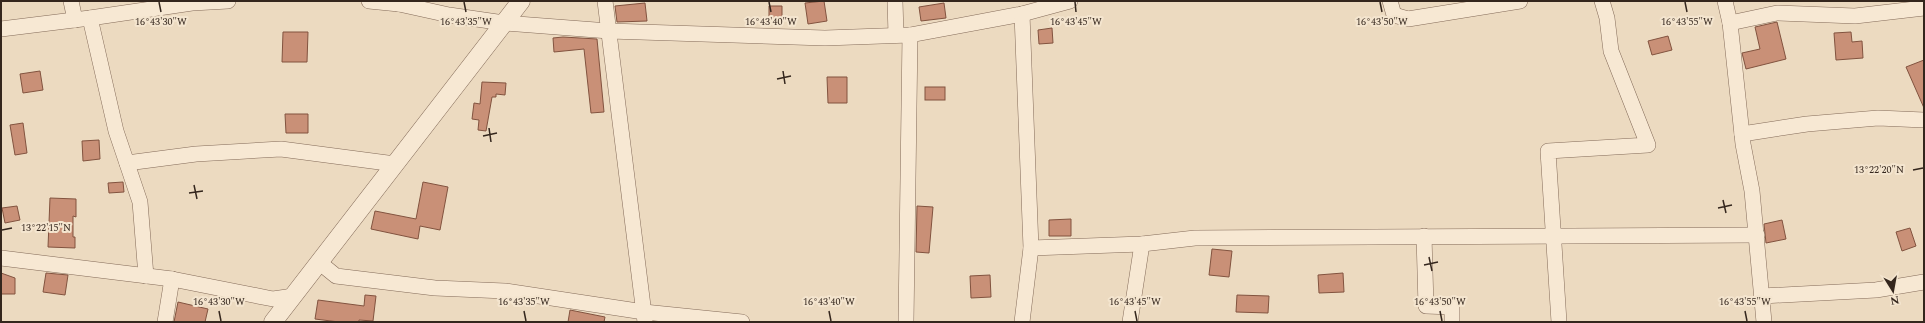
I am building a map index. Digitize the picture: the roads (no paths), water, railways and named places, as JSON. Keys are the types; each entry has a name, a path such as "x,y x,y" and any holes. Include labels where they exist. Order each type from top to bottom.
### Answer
{"street":[{"path":"71,1 75,20"},
{"path":"1,29 192,3 228,1"},
{"path":"369,1 423,5 504,23 609,31 826,38 903,35 1022,14 1070,1"},
{"path":"273,322 521,1"},
{"path":"605,1 645,317"},
{"path":"895,1 903,35 906,322"},
{"path":"1390,1 1394,15 1408,20 1520,1"},
{"path":"1559,322 1548,151 1648,144 1611,51 1607,18 1602,1"},
{"path":"1725,1 1730,23 1742,134 1752,191 1764,322"},
{"path":"1730,23 1778,13 1815,8 1855,16 1924,8"},
{"path":"1022,14 1031,248 1022,322"},
{"path":"90,18 116,131 140,202 146,276"},
{"path":"1742,134 1807,124 1878,118 1924,120"},
{"path":"127,163 196,154 281,149 395,164"},
{"path":"1031,248 1142,244 1195,238 1757,235"},
{"path":"1424,236 1426,306 1452,307 1452,322"},
{"path":"1130,322 1142,244"},
{"path":"1,258 172,279 273,299 294,296"},
{"path":"320,263 336,276 435,288 505,291 645,317 742,322"},
{"path":"165,322 172,279"},
{"path":"1762,296 1876,290 1924,282"}]}
